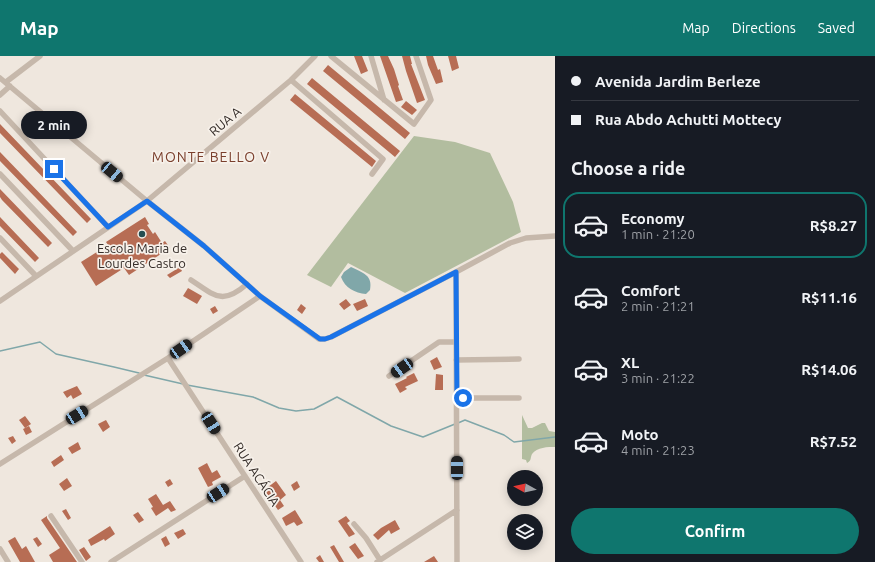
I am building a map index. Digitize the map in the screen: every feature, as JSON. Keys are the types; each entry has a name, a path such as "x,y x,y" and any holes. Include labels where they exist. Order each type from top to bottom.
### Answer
{"street":[{"path":"0,95 8,84 40,56"},
{"name":"RUA A","path":"1,299 147,201 291,80 315,56"},
{"path":"331,56 414,124 431,100 416,56"},
{"path":"371,56 384,100"},
{"path":"0,78 147,201 204,246 260,296 320,339 325,339 517,240 555,236"},
{"path":"291,80 383,159 372,174"},
{"path":"0,111 108,227"},
{"path":"0,174 73,251"},
{"path":"0,238 36,276"},
{"path":"456,272 457,562"},
{"path":"191,280 216,296 221,297 231,295 247,284"},
{"path":"0,464 168,358 260,296"},
{"path":"389,376 439,342 456,342"},
{"name":"RUA ACÁCIA","path":"168,358 301,562"},
{"path":"456,360 519,359"},
{"path":"457,398 519,398"},
{"path":"111,562 245,476"},
{"path":"354,524 366,538 379,561 457,510"},
{"path":"51,516 82,562"},
{"path":"0,550 8,562"}],"green space":[{"path":"414,136 455,142 490,153 513,202 521,232 405,293 348,263 331,287 307,275"},
{"path":"522,415 528,428 545,423 549,431 555,432 555,447 537,450 532,454 529,462 527,463 526,460 522,459"}],"water":[{"path":"351,267 366,275 370,281 370,290 366,294 351,289 343,281 341,277 344,272"}],"building":[{"path":"354,56 362,56 368,71 361,74"},
{"path":"380,56 388,56 394,69 403,100 396,102"},
{"path":"402,56 410,56 411,64 425,100 417,103"},
{"path":"426,56 433,56 438,70 440,69 443,82 436,84"},
{"path":"448,56 456,56 459,68 452,71"},
{"path":"328,65 410,133 405,139 323,71"},
{"path":"312,78 400,151 395,157 307,84"},
{"path":"295,94 376,161 372,167 290,100"},
{"path":"406,101 417,110 412,115 401,107"},
{"path":"0,124 91,219 87,223 0,133"},
{"path":"0,152 77,232 73,236 0,161"},
{"path":"0,189 52,243 48,247 2,200 0,197"},
{"path":"0,217 39,258 35,262 0,226"},
{"path":"145,217 149,224 147,225 153,234 155,232 162,243 165,241 170,248 129,275 124,268 96,286 81,262 108,245 106,242"},
{"path":"2,252 19,269 15,274 0,258 0,254"},
{"path":"180,267 182,271 170,278 167,275"},
{"path":"188,288 202,296 197,304 183,296"},
{"path":"346,299 351,305 344,310 339,304"},
{"path":"365,299 368,306 357,311 353,304"},
{"path":"301,304 306,308 302,314 297,310"},
{"path":"215,306 218,311 213,314 210,309"},
{"path":"437,357 442,367 434,370 430,361"},
{"path":"414,373 418,381 405,387 407,389 400,393 395,384"},
{"path":"436,374 443,375 443,390 435,390"},
{"path":"77,386 82,394 73,399 71,395 67,398 63,392"},
{"path":"25,416 31,424 25,428 19,420"},
{"path":"106,420 110,427 103,432 98,424"},
{"path":"29,426 32,432 26,435 23,429"},
{"path":"13,436 16,441 12,444 8,438"},
{"path":"78,442 81,449 72,454 68,448"},
{"path":"61,455 64,460 54,467 51,462"},
{"path":"207,463 212,473 217,470 221,477 212,482 213,485 208,487 198,468"},
{"path":"67,478 72,486 64,491 59,484"},
{"path":"170,479 173,484 168,487 165,482"},
{"path":"276,481 286,495 280,500 284,506 278,510 264,490"},
{"path":"297,481 300,487 294,491 291,485"},
{"path":"156,494 163,505 170,501 176,510 171,512 168,508 156,516 148,499"},
{"path":"66,509 71,518 68,520 62,511"},
{"path":"295,510 303,523 297,526 294,522 286,526 282,518"},
{"path":"138,512 144,520 139,523 133,515"},
{"path":"47,516 77,562 53,562 49,555 60,548 41,520"},
{"path":"346,516 350,521 347,523 355,534 349,537 338,521"},
{"path":"395,520 400,529 391,534 389,530 378,540 373,535 381,528"},
{"path":"110,526 115,534 105,541 104,539 91,546 88,540"},
{"path":"183,529 186,534 178,539 174,533"},
{"path":"166,536 170,544 165,547 161,539"},
{"path":"15,537 22,549 26,546 35,562 20,562 8,541"},
{"path":"37,537 42,544 38,547 33,539"},
{"path":"355,543 364,556 358,559 349,547"},
{"path":"334,545 344,562 339,562 330,547"},
{"path":"84,547 91,557 86,561 79,550"},
{"path":"320,555 324,562 319,562 316,558"},
{"path":"434,556 438,562 424,562"}],"waterway":[{"path":"0,351 40,342 56,354 139,373"},
{"path":"144,375 183,384"},
{"path":"187,385 253,397 279,408 296,411 314,409 337,397 391,426 423,437 455,424"},
{"path":"458,423 465,420 504,435 514,442 555,437"}],"place":[{"name":"Escola Maria de Lourdes Castro","path":"142,234"}],"district":[{"name":"MONTE BELLO V","path":"211,157"}],"route":[{"path":"54,169 108,227 147,201 204,246 260,296 320,339 331,337 456,272 457,398 463,398"}]}
